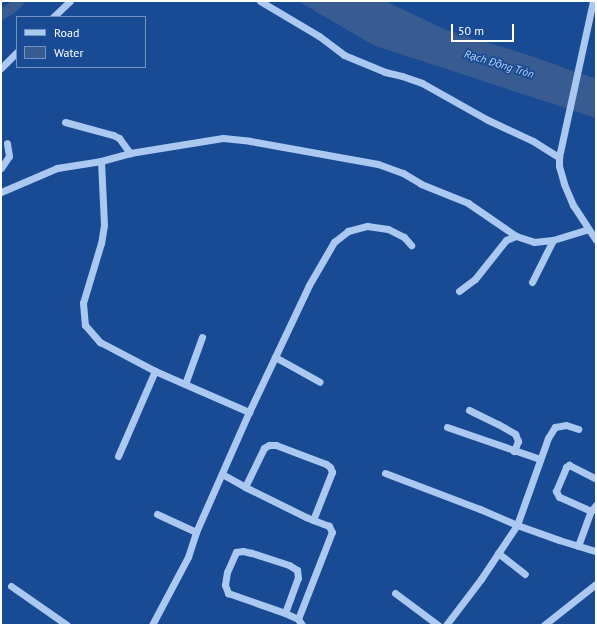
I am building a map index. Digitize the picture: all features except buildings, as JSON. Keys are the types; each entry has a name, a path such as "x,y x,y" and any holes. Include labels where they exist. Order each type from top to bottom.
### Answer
{"street":[{"path":"54,16 70,1"},
{"path":"260,1 319,36 344,55 385,72 422,83 488,120 533,141 559,157"},
{"path":"593,1 559,157 560,174 564,184 588,229 596,240"},
{"path":"1,68 16,53"},
{"path":"65,122 113,135 119,138 130,153"},
{"path":"1,192 57,168 101,161 130,153 224,138 257,142 378,164 403,173 421,184 468,203 516,236 534,242 553,240 588,229"},
{"path":"1,168 9,156 7,144"},
{"path":"101,161 104,225 101,243 83,303 85,325 100,342 155,371 249,412"},
{"path":"152,625 188,557 196,532 275,357 313,279 334,242 348,231 367,226 388,229 404,237 411,245"},
{"path":"459,291 475,279 506,240 516,236"},
{"path":"532,282 553,240"},
{"path":"185,384 202,337"},
{"path":"275,357 320,382"},
{"path":"118,456 155,371"},
{"path":"469,410 515,434 518,441 514,451"},
{"path":"446,625 517,525 548,438 554,427 566,425 578,429"},
{"path":"447,427 540,460"},
{"path":"245,486 264,448 269,445 276,445 326,464 330,467 332,472 313,520"},
{"path":"578,546 593,508 559,497 556,491 566,467 569,465 596,479"},
{"path":"385,473 480,509 517,525 596,551"},
{"path":"222,474 313,520 329,526 332,532 300,622 285,613 228,593 225,585 226,572 236,552 243,551 251,553 297,570 298,578 285,613"},
{"path":"157,514 196,532"},
{"path":"498,553 525,574"},
{"path":"548,624 596,584"},
{"path":"11,586 67,625"},
{"path":"395,592 438,625"}],"water":[{"path":"12,1 26,1 16,12 1,21 1,9"},
{"name":"Rạch Đồng Tròn","path":"298,1 385,1 446,30 525,54 596,79 596,118 373,45"}]}
